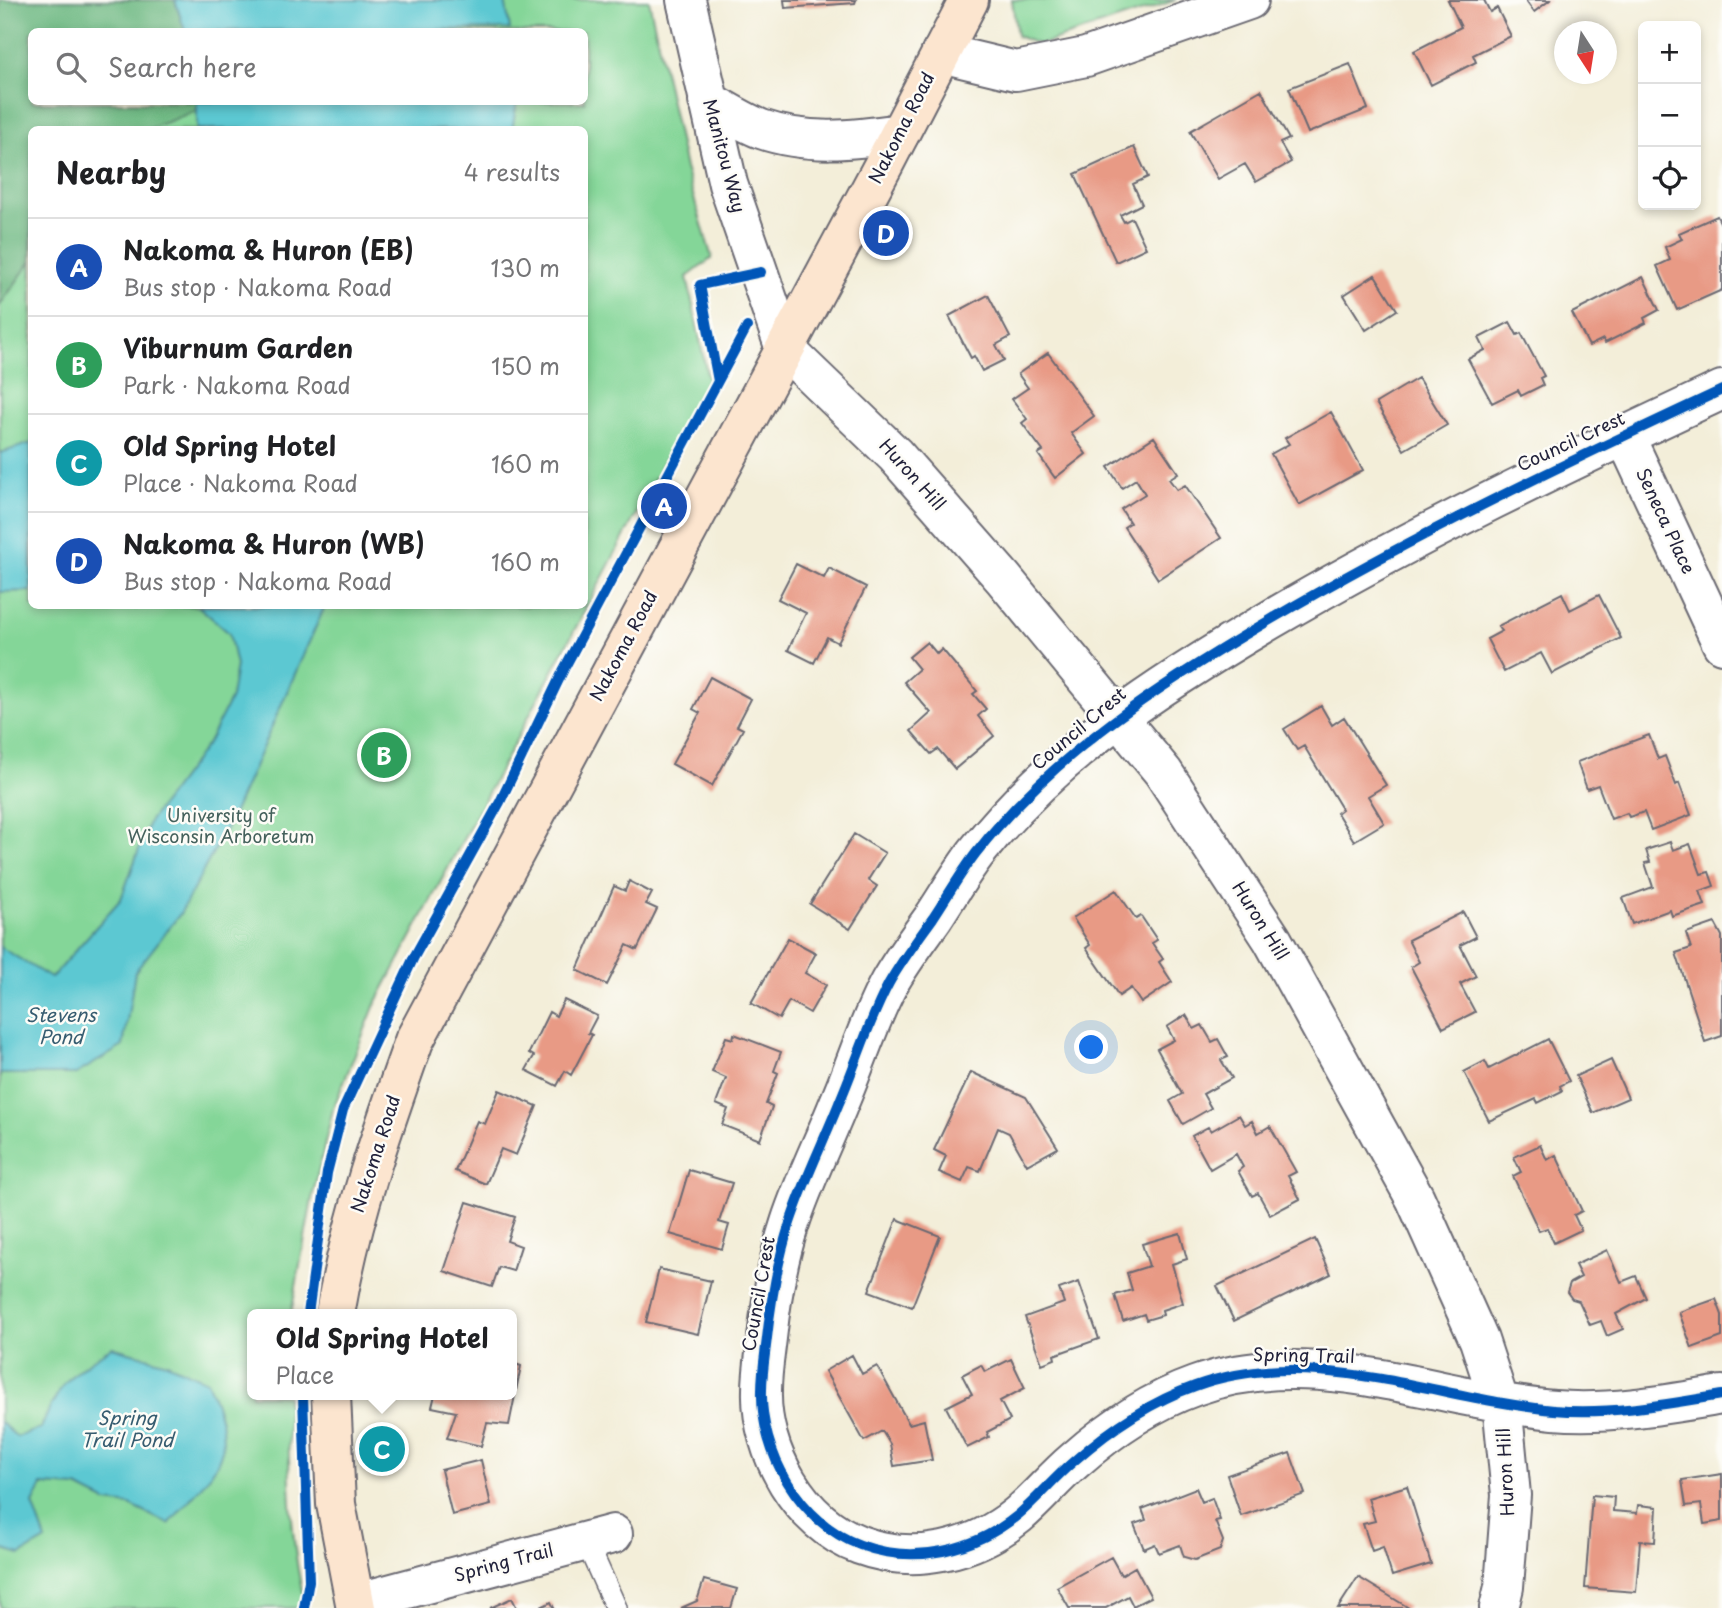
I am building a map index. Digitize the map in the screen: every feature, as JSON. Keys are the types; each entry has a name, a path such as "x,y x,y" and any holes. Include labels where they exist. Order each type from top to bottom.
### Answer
{"main road":[{"name":"Nakoma Road","path":"336,1309 345,1258 366,1177 414,1041 969,0"},
{"path":"331,1400 336,1504 355,1606"}],"street":[{"name":"Manitou Way","path":"687,0 728,184 785,349"},
{"path":"941,53 1016,71 1086,57 1248,0"},
{"path":"708,101 761,128 807,140 854,141 900,133"},
{"name":"Huron Hill","path":"785,349 895,454 1119,715 1202,829 1272,939 1339,1056 1415,1198 1479,1340 1500,1403 1511,1495 1504,1587 1499,1608"},
{"name":"Council Crest","path":"771,1453 761,1395 769,1316 789,1226 888,984 977,852 1056,767 1119,715 1209,656 1327,587 1517,486 1722,390"},
{"name":"Seneca Place","path":"1625,436 1722,644"},
{"name":"Spring Trail","path":"771,1453 800,1501 833,1533 862,1546 893,1554 926,1554 959,1548 990,1535 1020,1513 1070,1464 1107,1433 1151,1406 1196,1385 1246,1373 1345,1371 1500,1403 1562,1411 1655,1406 1722,1395"},
{"name":"Spring Trail","path":"355,1606 600,1537"}],"lane":[{"path":"600,1537 615,1608"}],"green space":[{"name":"University of Wisconsin Arboretum","path":"0,0 649,0 685,168 712,258 687,277 708,379 588,605 588,126 28,126 28,609 586,609 374,1007 333,1109 313,1194 292,1309 247,1309 247,1400 287,1400 293,1529 306,1608 0,1608"},
{"path":"0,0 175,0 184,28 28,28 28,105 197,105 198,110 157,126 28,126 28,265 0,305"},
{"path":"1012,0 1176,0 1040,45 1017,36"}],"water":[{"path":"175,0 505,0 510,28 184,28"},
{"path":"197,105 516,105 513,126 197,126"},
{"path":"28,444 28,591 0,592 0,453"},
{"name":"Stevens Pond","path":"201,609 324,609 230,821 180,914 135,972 123,1046 76,1074 0,1074 0,947 51,978 121,899 149,822 208,743 231,698 236,665 229,633"},
{"name":"Spring Trail Pond","path":"112,1347 167,1363 207,1381 222,1428 223,1445 219,1460 211,1474 169,1524 130,1505 107,1502 77,1487 42,1485 33,1504 46,1540 20,1555 0,1549 0,1422 17,1437 41,1428 54,1400 68,1380"}],"building":[{"path":"784,0 856,0 855,3 785,8"},
{"path":"1448,0 1484,0 1490,12 1497,8 1511,36 1473,55 1476,62 1431,85 1414,51 1461,27"},
{"path":"1525,0 1550,0 1534,12"},
{"path":"1350,64 1368,109 1308,133 1289,88"},
{"path":"1261,90 1289,139 1280,143 1291,162 1256,182 1245,164 1218,179 1190,131"},
{"path":"1134,147 1148,177 1133,184 1142,204 1120,215 1124,222 1132,218 1146,248 1116,262 1075,174"},
{"path":"1717,216 1722,226 1722,290 1677,310 1657,266 1670,260 1665,247 1682,239 1679,233"},
{"path":"1375,275 1397,310 1366,330 1344,295"},
{"path":"1643,277 1659,310 1644,318 1646,323 1605,343 1603,339 1589,346 1572,313"},
{"path":"988,295 1010,337 996,345 1004,360 982,371 974,356 971,358 949,316"},
{"path":"1510,322 1517,335 1521,333 1544,376 1540,378 1543,385 1521,396 1518,390 1492,403 1468,359 1485,350 1479,338"},
{"path":"1048,353 1094,416 1071,433 1086,454 1055,478 1038,454 1043,451 1022,423 1027,419 1012,399 1028,388 1018,374"},
{"path":"1418,378 1447,425 1404,450 1376,403"},
{"path":"1331,412 1363,470 1299,505 1271,454 1289,444 1285,438"},
{"path":"1154,437 1178,473 1169,479 1177,490 1185,485 1221,538 1158,579 1124,527 1130,523 1121,509 1145,494 1136,479 1122,488 1108,467"},
{"path":"796,564 824,578 829,568 866,587 838,643 827,637 814,663 788,650 806,613 778,599"},
{"path":"1562,593 1570,610 1599,595 1621,638 1552,674 1541,653 1504,672 1487,639 1502,631 1498,626"},
{"path":"927,642 937,654 942,649 977,691 973,694 986,709 978,716 994,736 955,769 938,749 931,754 911,731 931,713 904,682 919,669 909,657"},
{"path":"710,677 751,699 737,726 743,729 712,786 672,764 700,713 693,709"},
{"path":"1321,706 1332,725 1344,717 1386,785 1368,796 1384,823 1354,841 1337,813 1342,809 1304,746 1297,750 1284,729"},
{"path":"1649,735 1658,759 1665,756 1691,815 1651,830 1644,812 1629,817 1627,813 1611,819 1598,785 1587,789 1577,762"},
{"path":"854,834 885,853 868,880 877,886 850,929 810,904"},
{"path":"1670,842 1673,850 1690,844 1701,874 1709,872 1714,886 1700,891 1705,905 1672,916 1670,910 1632,924 1623,898 1653,887 1645,863 1650,862 1646,850"},
{"path":"629,881 652,893 646,904 657,909 637,950 627,945 607,985 577,970 614,886 625,891"},
{"path":"1116,890 1136,919 1141,916 1157,940 1152,943 1163,959 1159,962 1172,982 1141,1003 1131,988 1119,996 1086,948 1090,945 1073,918"},
{"path":"1463,912 1476,937 1460,945 1476,976 1460,984 1475,1012 1443,1028 1411,967 1419,962 1408,940"},
{"path":"1715,923 1722,936 1722,1036 1705,1042 1676,953 1691,948 1686,933"},
{"path":"788,938 816,953 805,973 826,985 810,1013 789,1001 779,1019 751,1003"},
{"path":"564,1000 597,1016 588,1033 592,1035 571,1075 565,1071 557,1086 526,1070 534,1056 529,1053 549,1012 556,1016"},
{"path":"1186,1015 1194,1029 1202,1025 1212,1042 1218,1039 1228,1057 1221,1060 1232,1078 1203,1094 1211,1108 1183,1124 1170,1101 1182,1094 1157,1049 1174,1040 1167,1027"},
{"path":"734,1034 781,1052 774,1071 778,1073 766,1104 772,1107 760,1140 722,1125 728,1109 716,1104 726,1078 712,1072 726,1037 733,1039"},
{"path":"1548,1039 1569,1081 1560,1086 1562,1091 1538,1103 1536,1099 1489,1121 1464,1072 1485,1061 1489,1069"},
{"path":"1611,1060 1628,1098 1593,1113 1576,1076"},
{"path":"971,1072 1026,1097 1058,1148 1027,1165 1009,1133 998,1128 980,1171 969,1167 962,1182 939,1172 946,1156 934,1150"},
{"path":"499,1090 537,1106 516,1155 501,1149 486,1184 455,1171 477,1121 485,1124"},
{"path":"1239,1115 1245,1125 1252,1121 1258,1133 1270,1126 1296,1172 1288,1176 1300,1199 1270,1215 1258,1193 1252,1196 1238,1171 1243,1167 1236,1154 1210,1169 1192,1136 1208,1127 1211,1131"},
{"path":"1540,1145 1547,1160 1556,1155 1582,1211 1574,1215 1581,1230 1554,1243 1547,1228 1539,1231 1513,1176 1521,1172 1514,1157"},
{"path":"689,1170 732,1183 719,1222 729,1225 722,1249 670,1234"},
{"path":"467,1202 515,1217 507,1241 521,1246 513,1271 499,1267 492,1287 444,1271"},
{"path":"897,1219 940,1236 912,1307 869,1291"},
{"path":"1180,1233 1187,1259 1172,1264 1183,1303 1162,1310 1163,1315 1146,1320 1144,1314 1123,1321 1115,1295 1132,1290 1127,1273 1149,1266 1142,1244"},
{"path":"1315,1239 1331,1274 1234,1321 1217,1286"},
{"path":"1607,1250 1621,1282 1636,1276 1646,1298 1616,1314 1623,1329 1607,1336 1601,1321 1590,1325 1579,1301 1572,1299 1567,1292 1570,1283 1581,1277 1575,1265"},
{"path":"659,1269 711,1281 698,1334 646,1322"},
{"path":"1079,1282 1099,1339 1054,1355 1055,1359 1042,1364 1025,1317 1064,1303 1059,1289"},
{"path":"1716,1299 1722,1315 1722,1337 1692,1348 1679,1312"},
{"path":"852,1355 862,1374 877,1366 909,1424 924,1420 932,1460 894,1466 890,1444 882,1431 864,1441 825,1371"},
{"path":"1011,1359 1025,1388 1000,1401 1010,1420 987,1432 989,1437 967,1448 946,1407 972,1394 962,1375 981,1365 985,1372"},
{"path":"517,1365 521,1366 517,1386"},
{"path":"434,1400 514,1400 509,1425 487,1423 481,1446 447,1438 456,1412 432,1407"},
{"path":"1290,1453 1305,1494 1241,1516 1227,1475"},
{"path":"481,1460 491,1505 452,1515 441,1470"},
{"path":"1722,1474 1722,1521 1704,1524 1701,1504 1686,1506 1682,1480"},
{"path":"1407,1486 1431,1564 1392,1576 1383,1547 1372,1551 1363,1524 1375,1521 1368,1498"},
{"path":"1196,1488 1202,1502 1212,1498 1220,1520 1215,1521 1223,1541 1220,1550 1195,1560 1184,1557 1180,1545 1159,1553 1155,1544 1144,1549 1134,1524 1146,1520 1142,1509"},
{"path":"1592,1495 1614,1497 1613,1511 1637,1513 1638,1505 1657,1507 1655,1542 1640,1541 1636,1592 1585,1588"},
{"path":"1111,1557 1121,1575 1135,1567 1151,1597 1133,1606 1128,1596 1106,1608 1069,1608 1057,1587"},
{"path":"1358,1577 1409,1608 1338,1608"},
{"path":"704,1580 737,1589 731,1608 681,1608 697,1601"},
{"path":"512,1598 517,1608 490,1608"},
{"path":"551,1602 554,1608 539,1608"}],"cycle path":[{"path":"718,381 700,285 761,272"},
{"path":"309,1309 327,1173 343,1110 414,957 500,802 564,669 747,327"},
{"path":"1722,390 1437,528 1325,588 1229,644 1112,723 1040,783 1007,817 964,869 894,974 875,1012 801,1193 786,1237 771,1309 762,1390 763,1414 776,1460 802,1503 838,1535 860,1545 901,1554 943,1551 982,1538 1018,1515 1074,1461 1101,1438 1131,1418 1162,1400 1195,1386 1239,1374 1284,1370 1329,1372 1509,1404 1575,1411 1638,1408 1722,1395"},
{"path":"303,1400 309,1581 304,1608"}],"place":[{"name":"Nakoma & Huron (WB)","path":"886,233"},
{"name":"Nakoma & Huron (EB)","path":"664,506"},
{"name":"Viburnum Garden","path":"384,755"},
{"name":"Old Spring Hotel","path":"382,1449"}]}
